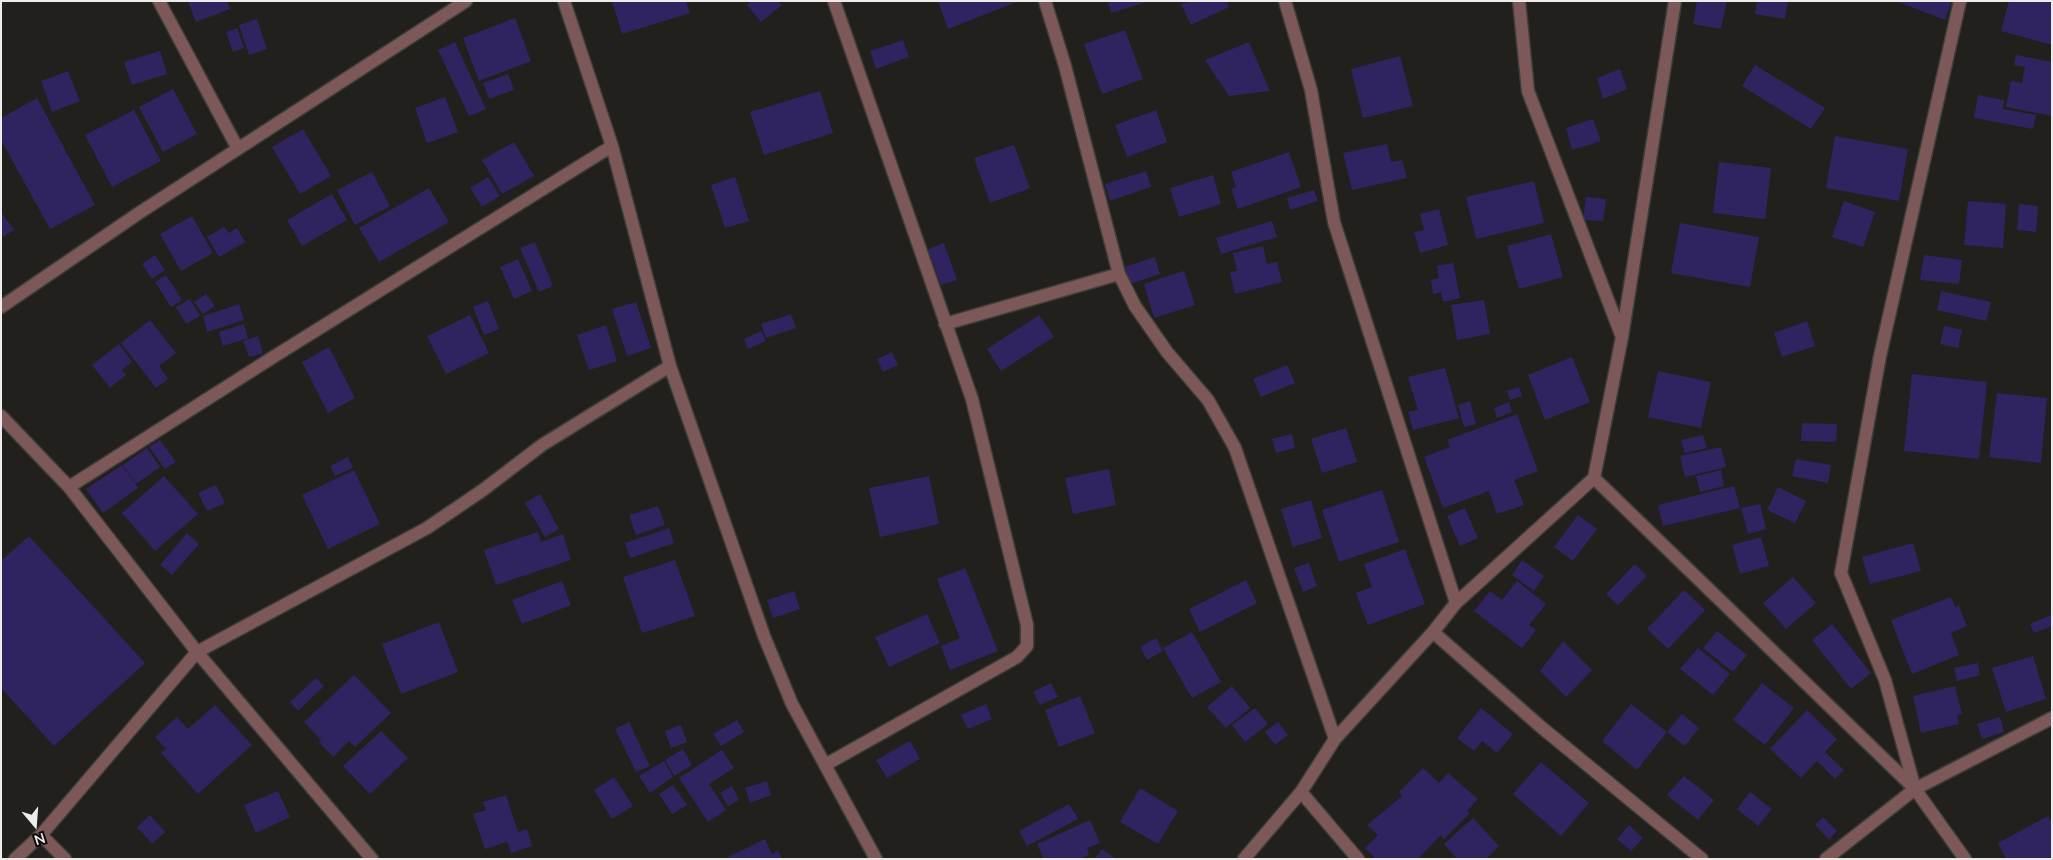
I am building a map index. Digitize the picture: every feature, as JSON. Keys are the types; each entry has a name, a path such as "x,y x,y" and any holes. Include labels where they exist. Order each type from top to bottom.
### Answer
{"street":[{"path":"159,1 238,149"},
{"path":"1,307 139,213 466,1"},
{"path":"564,1 612,146 670,366 764,636 792,704 876,859"},
{"path":"825,765 1017,657 1027,646 1027,625 984,440 972,399 834,1"},
{"path":"1045,1 1065,66 1119,274 1135,306 1167,352 1208,400 1235,448 1335,739"},
{"path":"1284,1 1311,90 1334,222 1456,603"},
{"path":"1520,1 1528,91 1622,337"},
{"path":"1244,859 1301,792 1335,739 1433,632 1456,603 1594,478 1622,337 1675,1"},
{"path":"1915,789 1885,680 1841,573 1880,356 1960,1"},
{"path":"69,487 612,146"},
{"path":"945,324 1119,274"},
{"path":"15,859 41,835 197,652 427,528 483,490 542,445 670,366"},
{"path":"1,416 69,487 197,652 372,859"},
{"path":"1594,478 1915,789 1965,859"},
{"path":"1433,632 1541,728 1702,859"},
{"path":"1826,859 1915,789 2052,718"},
{"path":"1301,792 1358,859"},
{"path":"41,835 66,859"}],"building":[{"path":"188,1 227,1 230,9 196,22"},
{"path":"612,1 686,1 690,13 622,34"},
{"path":"751,1 778,1 782,5 761,22 747,5"},
{"path":"938,1 1019,1 948,29"},
{"path":"1108,1 1146,1 1146,2 1111,13"},
{"path":"1192,1 1227,1 1229,7 1191,25 1181,4"},
{"path":"1697,1 1727,1 1721,29 1693,24"},
{"path":"1757,1 1788,1 1785,19 1755,14"},
{"path":"1896,1 1952,1 1945,20"},
{"path":"2009,1 2052,1 2052,45 2001,31"},
{"path":"515,18 531,61 479,81 463,38"},
{"path":"257,19 267,49 249,55 239,25"},
{"path":"237,28 244,48 233,52 226,32"},
{"path":"1125,30 1143,79 1102,94 1084,44"},
{"path":"903,40 909,57 876,69 870,51"},
{"path":"455,42 486,109 469,116 438,50"},
{"path":"1249,42 1270,91 1229,96 1205,60"},
{"path":"160,51 167,74 132,85 124,62"},
{"path":"2016,55 2052,62 2052,116 2006,107 2011,81 2022,83 2025,67 2014,65"},
{"path":"1400,56 1413,106 1363,118 1351,69"},
{"path":"1755,65 1825,108 1811,129 1742,86"},
{"path":"1620,69 1627,89 1603,99 1597,78"},
{"path":"68,71 80,101 52,112 41,81"},
{"path":"508,74 514,90 489,99 483,83"},
{"path":"173,89 197,134 163,152 139,107"},
{"path":"820,91 833,133 764,155 750,112"},
{"path":"1978,95 2004,100 2003,109 2036,115 2033,129 1974,118"},
{"path":"445,97 458,132 427,143 415,108"},
{"path":"37,98 95,205 50,229 1,140 1,118"},
{"path":"134,110 161,161 112,187 85,135"},
{"path":"1156,110 1167,142 1127,157 1115,125"},
{"path":"1593,119 1601,141 1572,150 1566,128"},
{"path":"303,129 331,176 300,194 272,147"},
{"path":"1835,136 1908,149 1899,201 1826,188"},
{"path":"514,142 534,176 502,194 482,160"},
{"path":"1387,144 1391,162 1402,160 1407,178 1352,190 1343,153"},
{"path":"1014,145 1030,188 990,203 974,158"},
{"path":"1289,152 1301,187 1238,209 1231,189 1236,187 1231,172"},
{"path":"1719,162 1771,168 1765,219 1713,213"},
{"path":"1146,171 1151,187 1110,201 1105,184"},
{"path":"372,172 390,206 355,225 337,190"},
{"path":"1213,175 1221,204 1179,217 1170,188"},
{"path":"488,177 500,196 482,207 470,188"},
{"path":"735,177 749,221 725,228 711,185"},
{"path":"1534,181 1544,223 1476,239 1466,197"},
{"path":"429,188 449,222 379,262 359,228"},
{"path":"1314,190 1318,201 1290,210 1287,198"},
{"path":"332,194 347,220 302,246 287,220"},
{"path":"1586,197 1606,199 1603,221 1583,220"},
{"path":"1844,201 1875,212 1863,247 1832,237"},
{"path":"1968,201 2006,204 2003,248 1964,245"},
{"path":"2019,204 2038,206 2036,232 2017,230"},
{"path":"1439,209 1448,245 1420,253 1414,232 1424,230 1420,214"},
{"path":"1,212 14,230 1,238"},
{"path":"192,216 213,253 181,271 160,234"},
{"path":"1272,221 1277,237 1221,254 1216,238"},
{"path":"1680,223 1759,237 1750,287 1671,273"},
{"path":"224,227 229,233 237,228 245,242 219,257 207,237"},
{"path":"1551,234 1563,277 1519,289 1507,246"},
{"path":"535,242 553,286 539,292 520,248"},
{"path":"944,243 957,280 941,285 928,249"},
{"path":"1263,246 1267,264 1277,262 1282,282 1235,294 1230,272 1237,271 1233,253"},
{"path":"155,255 165,270 152,279 142,264"},
{"path":"1924,255 1962,260 1959,284 1920,280"},
{"path":"1155,257 1160,274 1130,284 1125,267"},
{"path":"518,259 532,291 514,299 500,267"},
{"path":"1453,263 1460,298 1443,302 1441,292 1433,294 1431,280 1439,278 1437,266"},
{"path":"1184,271 1195,305 1154,318 1144,284"},
{"path":"166,275 182,300 171,307 155,282"},
{"path":"1941,291 1991,302 1986,321 1937,310"},
{"path":"206,294 215,306 203,314 194,302"},
{"path":"190,299 200,316 186,324 176,307"},
{"path":"1484,300 1490,334 1457,340 1451,305"},
{"path":"488,301 499,329 484,335 473,307"},
{"path":"636,302 651,348 627,356 612,309"},
{"path":"239,304 244,320 207,332 203,316"},
{"path":"791,314 796,328 766,338 761,324"},
{"path":"470,315 489,353 446,374 427,336"},
{"path":"1039,315 1054,337 1001,371 987,349"},
{"path":"150,320 176,353 159,366 168,379 156,388 121,343"},
{"path":"1807,321 1815,346 1782,357 1774,333"},
{"path":"244,324 248,338 223,346 219,332"},
{"path":"606,325 617,361 589,370 577,335"},
{"path":"1944,326 1962,330 1958,348 1940,344"},
{"path":"761,331 766,341 748,349 744,339"},
{"path":"258,336 263,353 249,357 243,341"},
{"path":"119,344 132,362 122,370 126,375 110,388 92,365"},
{"path":"329,347 355,398 328,413 302,362"},
{"path":"892,352 898,365 883,372 877,359"},
{"path":"1572,357 1590,402 1545,420 1528,375"},
{"path":"1287,365 1295,383 1261,397 1253,379"},
{"path":"1445,368 1459,418 1413,430 1408,412 1418,410 1408,377"},
{"path":"1658,371 1711,382 1701,428 1648,417"},
{"path":"1912,374 1987,382 1979,459 1904,451"},
{"path":"1519,387 1522,396 1510,400 1507,391"},
{"path":"1997,393 2047,398 2041,463 1989,457"},
{"path":"1470,401 1476,424 1464,427 1458,405"},
{"path":"1509,402 1512,412 1497,418 1494,408"},
{"path":"1517,414 1538,471 1514,480 1524,505 1497,514 1489,491 1443,508 1424,457 1450,447 1447,440"},
{"path":"1802,423 1837,424 1836,442 1801,441"},
{"path":"1346,428 1357,462 1322,473 1311,439"},
{"path":"1292,434 1295,448 1276,453 1272,439"},
{"path":"1703,435 1707,448 1685,453 1681,440"},
{"path":"160,440 176,462 165,469 149,447"},
{"path":"1721,447 1726,467 1685,477 1680,456"},
{"path":"147,448 160,467 136,484 123,465"},
{"path":"348,457 353,468 335,476 330,466"},
{"path":"1796,459 1831,465 1828,483 1792,476"},
{"path":"122,465 138,488 103,513 86,489"},
{"path":"1109,469 1116,505 1073,514 1065,478"},
{"path":"354,470 380,524 328,549 302,495"},
{"path":"1721,470 1724,486 1700,492 1696,476"},
{"path":"164,476 198,514 155,551 122,513"},
{"path":"929,476 939,524 880,537 869,488"},
{"path":"216,485 225,503 207,511 198,493"},
{"path":"1734,486 1740,508 1663,526 1658,505"},
{"path":"1778,487 1806,501 1795,523 1767,510"},
{"path":"1382,490 1399,542 1339,562 1322,510"},
{"path":"540,494 559,529 545,537 525,503"},
{"path":"1311,500 1322,538 1293,547 1281,509"},
{"path":"1760,504 1766,529 1748,534 1741,508"},
{"path":"658,506 665,525 636,535 629,515"},
{"path":"1465,508 1478,538 1460,546 1447,516"},
{"path":"1578,515 1597,529 1573,561 1554,547"},
{"path":"669,528 674,543 630,558 625,543"},
{"path":"538,532 541,542 563,534 571,560 496,585 484,550"},
{"path":"187,533 199,544 172,575 160,565"},
{"path":"29,536 145,663 54,746 1,688 1,561"},
{"path":"1761,537 1769,566 1740,574 1732,545"},
{"path":"1913,543 1921,571 1870,584 1862,557"},
{"path":"1405,549 1425,604 1368,625 1356,593 1372,587 1364,564"},
{"path":"675,560 695,616 642,633 623,577"},
{"path":"1522,560 1544,576 1534,591 1512,575"},
{"path":"1309,563 1317,586 1303,592 1294,568"},
{"path":"1635,564 1647,576 1618,605 1606,594"},
{"path":"965,568 998,651 950,670 941,646 960,638 937,579"},
{"path":"1793,577 1816,603 1786,629 1763,603"},
{"path":"1246,580 1257,603 1200,632 1189,609"},
{"path":"562,581 571,605 522,624 512,600"},
{"path":"1517,581 1546,604 1529,625 1536,630 1522,648 1474,611 1490,591 1502,600"},
{"path":"1684,590 1705,610 1668,649 1647,629"},
{"path":"794,591 800,609 773,618 767,600"},
{"path":"1951,597 1955,607 1959,606 1967,626 1951,633 1959,655 1912,674 1891,620"},
{"path":"927,614 940,643 889,667 875,637"},
{"path":"2051,615 2052,626 2034,633 2030,624"},
{"path":"439,622 458,672 401,694 382,644"},
{"path":"1832,624 1871,673 1851,689 1812,640"},
{"path":"1717,631 1747,655 1733,672 1703,648"},
{"path":"1192,632 1221,682 1192,698 1163,648"},
{"path":"1156,638 1163,651 1147,660 1140,647"},
{"path":"1563,641 1592,670 1566,697 1540,671"},
{"path":"1698,648 1730,674 1713,695 1680,669"},
{"path":"2033,656 2046,699 2006,712 1992,668"},
{"path":"1978,663 1980,675 1957,681 1954,668"},
{"path":"354,675 391,713 355,747 349,741 333,757 319,742 321,740 304,722"},
{"path":"316,678 324,686 298,711 290,702"},
{"path":"1051,683 1058,697 1040,705 1033,692"},
{"path":"1762,683 1794,708 1765,745 1733,720"},
{"path":"1232,686 1250,708 1226,728 1207,707"},
{"path":"1955,686 1962,714 1957,716 1959,724 1921,733 1913,696"},
{"path":"1080,696 1095,733 1059,747 1045,710"},
{"path":"986,704 992,719 968,729 961,715"},
{"path":"1631,704 1667,732 1637,770 1602,741"},
{"path":"215,705 252,745 198,794 161,753 166,749 155,737 177,717 188,729"},
{"path":"1255,708 1268,724 1245,742 1232,725"},
{"path":"1481,708 1513,734 1497,753 1482,741 1474,751 1457,738"},
{"path":"1807,710 1837,739 1825,752 1844,770 1835,779 1817,761 1801,778 1770,749"},
{"path":"1682,714 1699,728 1685,746 1667,732"},
{"path":"2000,717 2004,732 1982,739 1977,724"},
{"path":"737,720 744,732 721,746 713,734"},
{"path":"629,722 650,766 636,772 615,729"},
{"path":"1278,722 1288,735 1275,745 1265,732"},
{"path":"681,725 687,742 671,748 665,731"},
{"path":"381,731 408,758 370,794 343,766"},
{"path":"910,741 920,759 887,778 876,760"},
{"path":"683,749 692,765 674,776 665,760"},
{"path":"722,750 734,768 709,784 726,810 708,822 679,778"},
{"path":"664,761 673,777 650,793 639,776"},
{"path":"1541,762 1589,803 1561,836 1513,794"},
{"path":"1423,768 1439,783 1448,773 1478,799 1467,811 1470,813 1444,839 1441,835 1418,859 1376,859 1365,848 1378,835 1367,825 1402,796 1399,792"},
{"path":"1684,776 1714,800 1698,820 1667,795"},
{"path":"614,777 633,806 612,819 594,790"},
{"path":"767,781 771,795 750,803 745,788"},
{"path":"673,785 687,805 672,814 659,794"},
{"path":"732,786 739,800 728,806 720,793"},
{"path":"1140,788 1178,811 1158,844 1120,822"},
{"path":"278,791 290,817 256,833 244,805"},
{"path":"1750,792 1772,809 1758,826 1737,809"},
{"path":"506,795 518,832 527,829 532,846 511,853 507,842 485,849 473,814 486,810 483,802"},
{"path":"1069,804 1078,819 1027,846 1019,831"},
{"path":"150,815 165,832 152,844 137,827"},
{"path":"2048,816 2052,824 2052,859 2006,859 1998,843"},
{"path":"1823,817 1837,831 1829,840 1815,825"},
{"path":"1473,818 1499,846 1486,859 1457,859 1444,844"},
{"path":"1090,820 1100,843 1087,848 1089,855 1080,859 1044,859 1037,844"},
{"path":"1629,825 1643,838 1631,851 1617,839"},
{"path":"765,839 772,854 778,851 782,859 729,859 728,857"},
{"path":"1102,849 1116,859 1095,859"}]}
